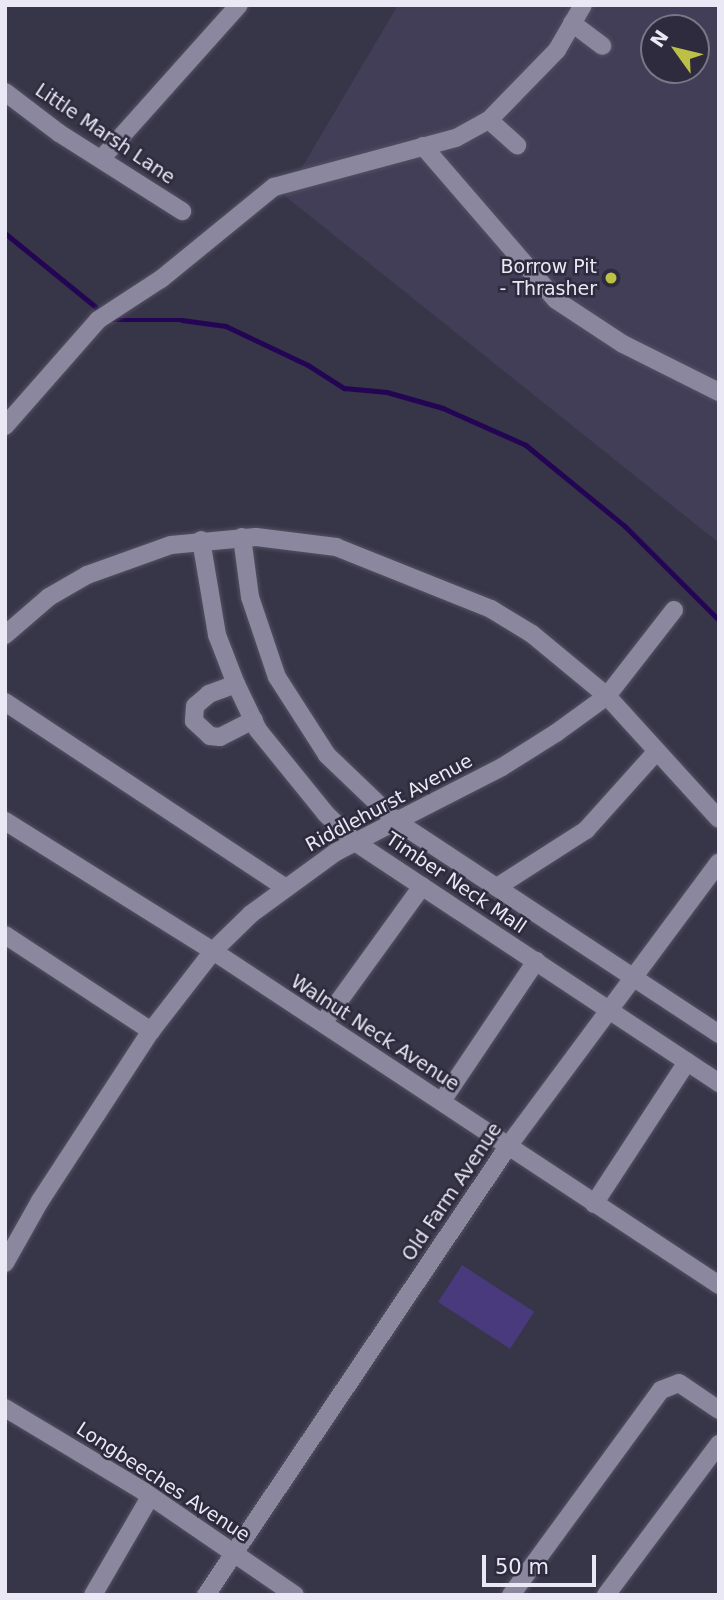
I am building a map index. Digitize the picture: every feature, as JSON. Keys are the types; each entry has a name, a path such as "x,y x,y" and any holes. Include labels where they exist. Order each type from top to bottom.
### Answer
{"street":[{"path":"102,158 239,5"},
{"path":"5,426 98,320 162,279 274,187 456,138 489,120 557,50 583,5"},
{"path":"572,23 602,47"},
{"name":"Little Marsh Lane","path":"5,92 59,133 182,211"},
{"path":"489,120 517,145"},
{"path":"423,146 556,300 623,344 719,392"},
{"path":"5,635 48,597 87,575 128,557 201,541 242,537 336,547 478,603 532,634 607,696 719,819"},
{"name":"Timber Neck Mall","path":"242,537 250,597 277,677 327,755 396,821 718,1031"},
{"name":"Timber Neck Mall","path":"201,541 217,635 236,684 254,720 293,776 355,842 719,1083"},
{"name":"Riddlehurst Avenue","path":"5,1263 46,1190 151,1031 213,951 284,887 355,842 502,767 607,696 674,610"},
{"path":"236,684 209,694 195,706 194,721 209,736 220,737 254,720"},
{"path":"5,702 284,887"},
{"path":"496,887 586,830 657,751"},
{"name":"Walnut Neck Avenue","path":"5,821 213,951 509,1145 594,1204 718,1283"},
{"name":"Old Farm Avenue","path":"206,1595 509,1145 719,862"},
{"path":"323,1023 422,886"},
{"path":"5,935 151,1031"},
{"path":"442,1101 536,961"},
{"path":"594,1204 687,1062"},
{"path":"511,1595 661,1390 679,1383 719,1410"},
{"name":"Longbeeches Avenue","path":"5,1408 150,1497 295,1595"},
{"path":"606,1595 719,1444"},
{"path":"93,1595 150,1497"}],"shaded area":[{"path":"398,5 719,5 719,543 285,196"},
{"path":"462,1265 534,1312 510,1349 438,1302"}],"waterway":[{"path":"5,233 96,307"},
{"path":"112,320 182,320 226,326 308,365 344,388 387,392 443,408 526,445 625,526 719,620"}],"place":[{"name":"Borrow Pit - Thrasher","path":"611,278"}]}
